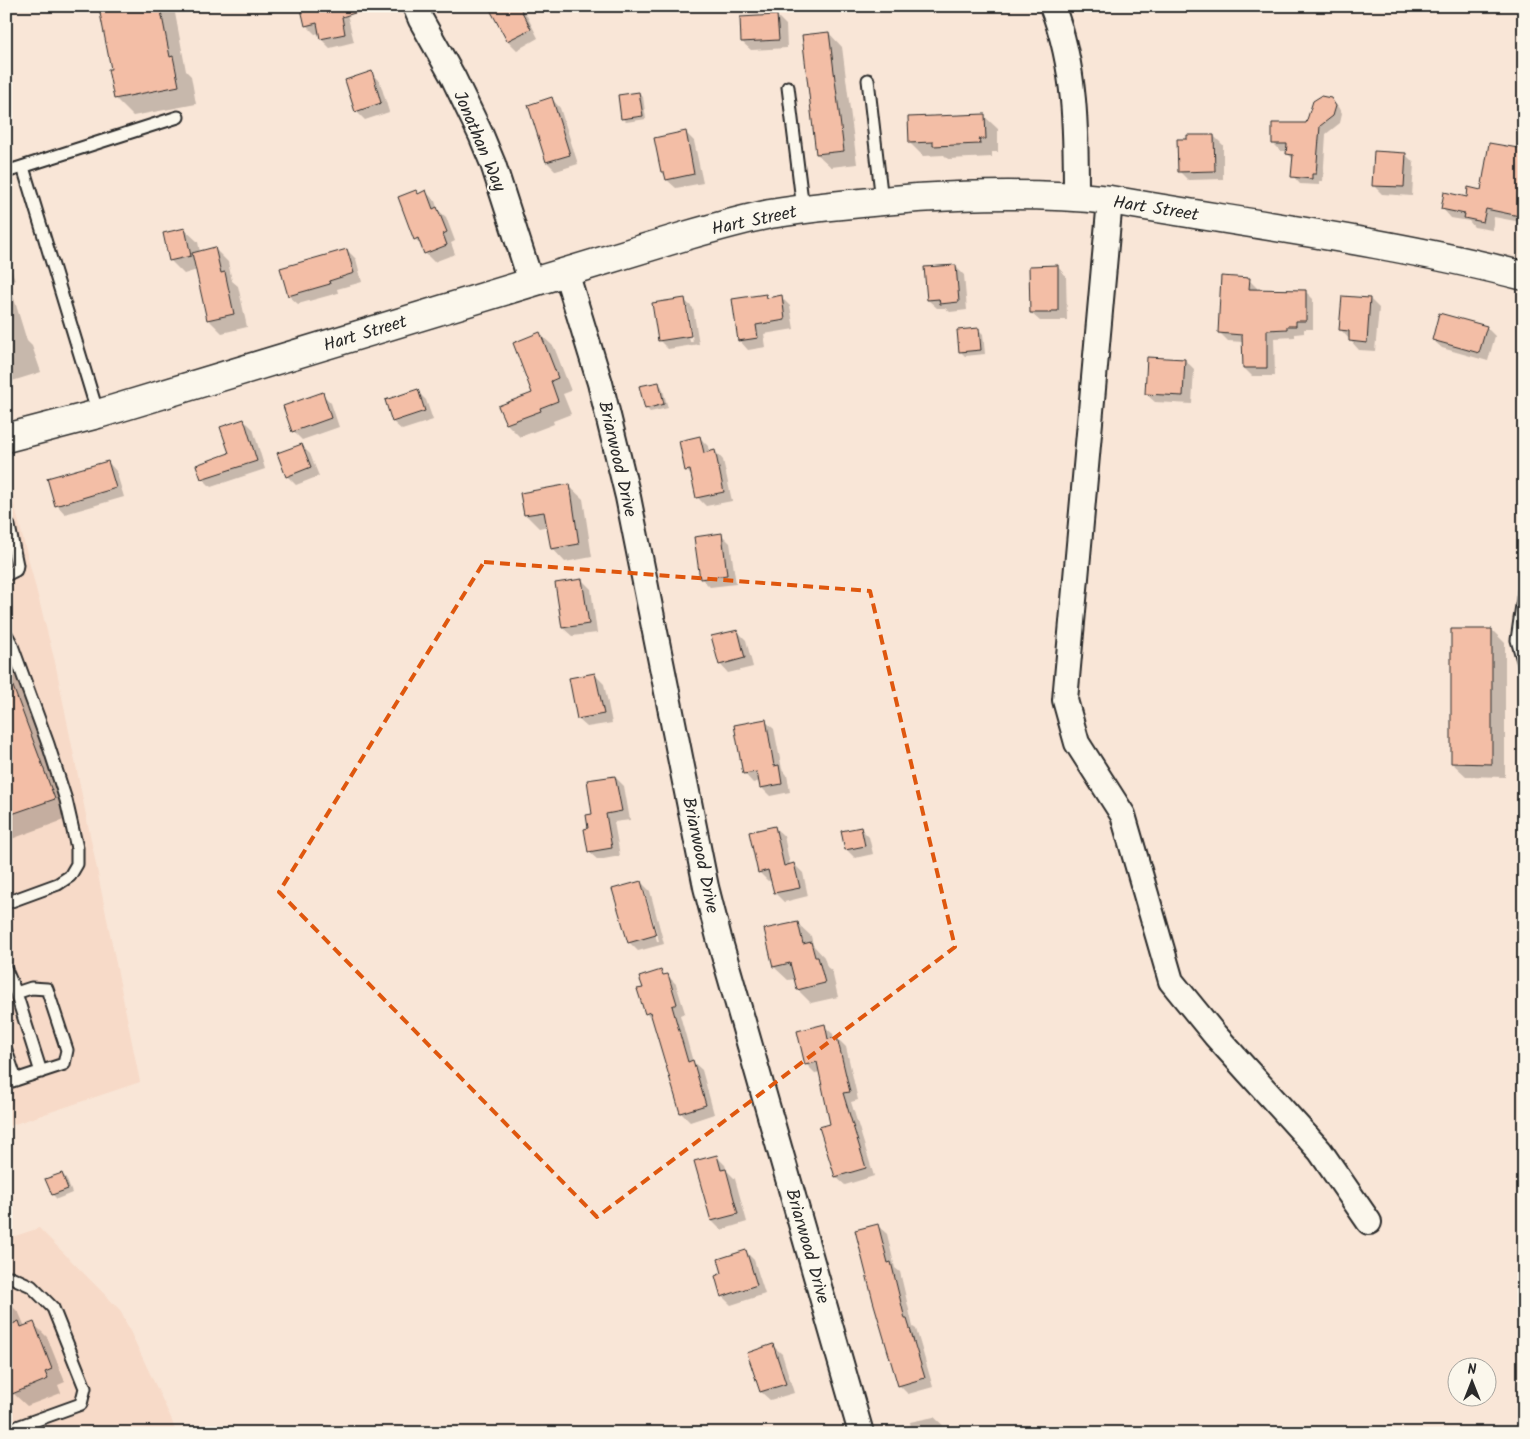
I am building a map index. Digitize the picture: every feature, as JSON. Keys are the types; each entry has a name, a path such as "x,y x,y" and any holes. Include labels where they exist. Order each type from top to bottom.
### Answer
{"street":[{"name":"Jonathan Way","path":"415,6 464,98 493,164 531,282"},
{"path":"1052,6 1060,26 1071,83 1076,140 1076,196"},
{"name":"Hart Street","path":"6,438 98,414 727,224 769,214 882,201 968,195 1076,196 1418,251 1524,276"},
{"path":"1110,200 1065,700 1076,743 1123,815 1171,981 1215,1035 1320,1151 1369,1222"},
{"name":"Briarwood Drive","path":"566,272 600,383 628,497 706,887 861,1433"}],"lane":[{"path":"868,80 882,201"},
{"path":"788,87 803,210"},
{"path":"6,172 178,117"},
{"path":"23,167 98,414"},
{"path":"6,524 17,565 16,570 6,575"},
{"path":"1524,591 1517,640 1524,664"},
{"path":"6,634 12,643 48,744 66,800 77,848 77,864 70,876 58,884 6,903"},
{"path":"6,970 16,993 41,1072"},
{"path":"6,1050 11,1081 64,1064 67,1050 47,989 31,988 16,993"},
{"path":"6,1279 11,1277 32,1286 52,1308 85,1388 81,1404 6,1431"}],"highlighted area":[{"path":"484,562 870,591 955,947 597,1217 279,892"}],"shaded area":[{"path":"6,473 55,662 140,1082 6,1127"},
{"path":"39,1228 120,1310 171,1418 176,1433 6,1433 6,1239"}],"building":[{"path":"110,6 160,6 170,57 173,56 179,86 114,99 108,69 111,69 99,8"},
{"path":"311,6 358,6 358,12 342,17 345,34 320,39 317,23 305,26 301,9"},
{"path":"488,6 519,6 531,29 507,41"},
{"path":"777,15 779,40 741,42 740,17"},
{"path":"829,32 844,151 816,154 802,35"},
{"path":"372,71 381,103 355,112 345,80"},
{"path":"639,92 643,116 621,119 618,95"},
{"path":"1321,96 1331,98 1336,106 1333,116 1320,126 1316,174 1312,174 1312,179 1291,177 1293,155 1286,154 1287,144 1272,144 1272,123 1306,123 1313,101"},
{"path":"552,97 570,155 546,162 528,105"},
{"path":"985,114 986,139 979,139 980,144 933,146 933,142 909,143 908,117"},
{"path":"686,131 694,174 666,180 664,172 661,172 654,138"},
{"path":"1187,135 1214,135 1215,171 1178,172 1177,139 1187,139"},
{"path":"1489,143 1524,149 1524,217 1486,209 1483,222 1464,218 1465,214 1441,209 1444,192 1467,197 1468,187 1481,190"},
{"path":"1374,151 1406,153 1404,187 1372,186"},
{"path":"416,190 418,194 426,190 433,209 437,207 447,232 443,234 447,245 424,254 418,238 414,240 398,197"},
{"path":"185,228 191,256 169,261 163,233"},
{"path":"215,247 221,273 225,272 234,314 207,320 192,253"},
{"path":"347,249 354,273 329,281 330,284 288,296 280,268"},
{"path":"956,265 959,302 940,304 939,299 927,300 924,267"},
{"path":"1058,265 1058,311 1052,311 1052,313 1030,313 1029,266"},
{"path":"1221,276 1250,278 1249,289 1306,290 1306,321 1296,321 1296,326 1287,326 1287,329 1267,330 1267,368 1243,368 1242,335 1218,333"},
{"path":"766,294 767,298 782,295 785,320 756,325 758,338 738,341 732,299"},
{"path":"1342,296 1370,298 1367,343 1349,341 1349,331 1339,330"},
{"path":"685,298 691,336 658,341 652,303"},
{"path":"1439,313 1487,326 1479,353 1432,340"},
{"path":"979,328 981,350 959,352 957,330"},
{"path":"540,332 558,378 551,381 558,401 540,408 541,411 506,424 498,406 532,393 513,343"},
{"path":"1147,357 1185,359 1183,396 1145,394"},
{"path":"659,382 664,404 645,409 639,386"},
{"path":"418,389 425,411 392,422 385,400"},
{"path":"323,392 331,418 292,432 283,406"},
{"path":"244,419 257,461 201,479 196,465 229,453 220,427"},
{"path":"700,436 704,453 715,450 724,492 696,498 690,470 685,471 679,441"},
{"path":"302,444 311,467 286,477 277,453"},
{"path":"108,461 116,488 55,506 47,478"},
{"path":"570,484 579,544 551,549 544,512 524,515 520,493"},
{"path":"722,533 727,575 700,579 694,537"},
{"path":"582,579 589,624 562,628 555,583"},
{"path":"1451,629 1492,629 1492,764 1451,763"},
{"path":"738,630 745,658 719,665 711,636"},
{"path":"6,673 8,673 55,799 6,816"},
{"path":"595,673 604,714 577,719 569,678"},
{"path":"766,719 774,766 779,765 782,784 760,788 757,772 743,774 734,725"},
{"path":"615,776 622,811 606,814 612,848 588,852 584,829 588,828 586,815 592,814 587,780"},
{"path":"775,826 784,866 794,863 800,888 774,893 768,870 758,873 749,832"},
{"path":"861,827 865,846 845,850 841,831"},
{"path":"641,881 656,935 628,943 612,889"},
{"path":"798,922 803,944 811,942 815,957 818,957 825,983 797,990 790,963 773,967 764,929"},
{"path":"661,970 663,975 668,974 677,1004 672,1006 688,1062 693,1060 706,1105 680,1113 650,1012 645,1014 637,989 643,988 639,977"},
{"path":"825,1024 828,1039 837,1037 850,1092 843,1093 866,1168 835,1177 819,1127 830,1124 817,1062 805,1065 797,1031"},
{"path":"717,1155 721,1170 726,1169 738,1214 711,1221 694,1161"},
{"path":"62,1173 68,1189 52,1195 45,1179"},
{"path":"878,1224 888,1263 891,1262 905,1319 907,1319 925,1378 898,1386 873,1301 855,1230"},
{"path":"746,1250 757,1285 721,1297 715,1276 722,1273 718,1259"},
{"path":"19,1321 21,1327 34,1322 52,1369 45,1372 48,1379 12,1394 6,1379 6,1327"},
{"path":"773,1344 786,1384 760,1392 747,1353"}]}
